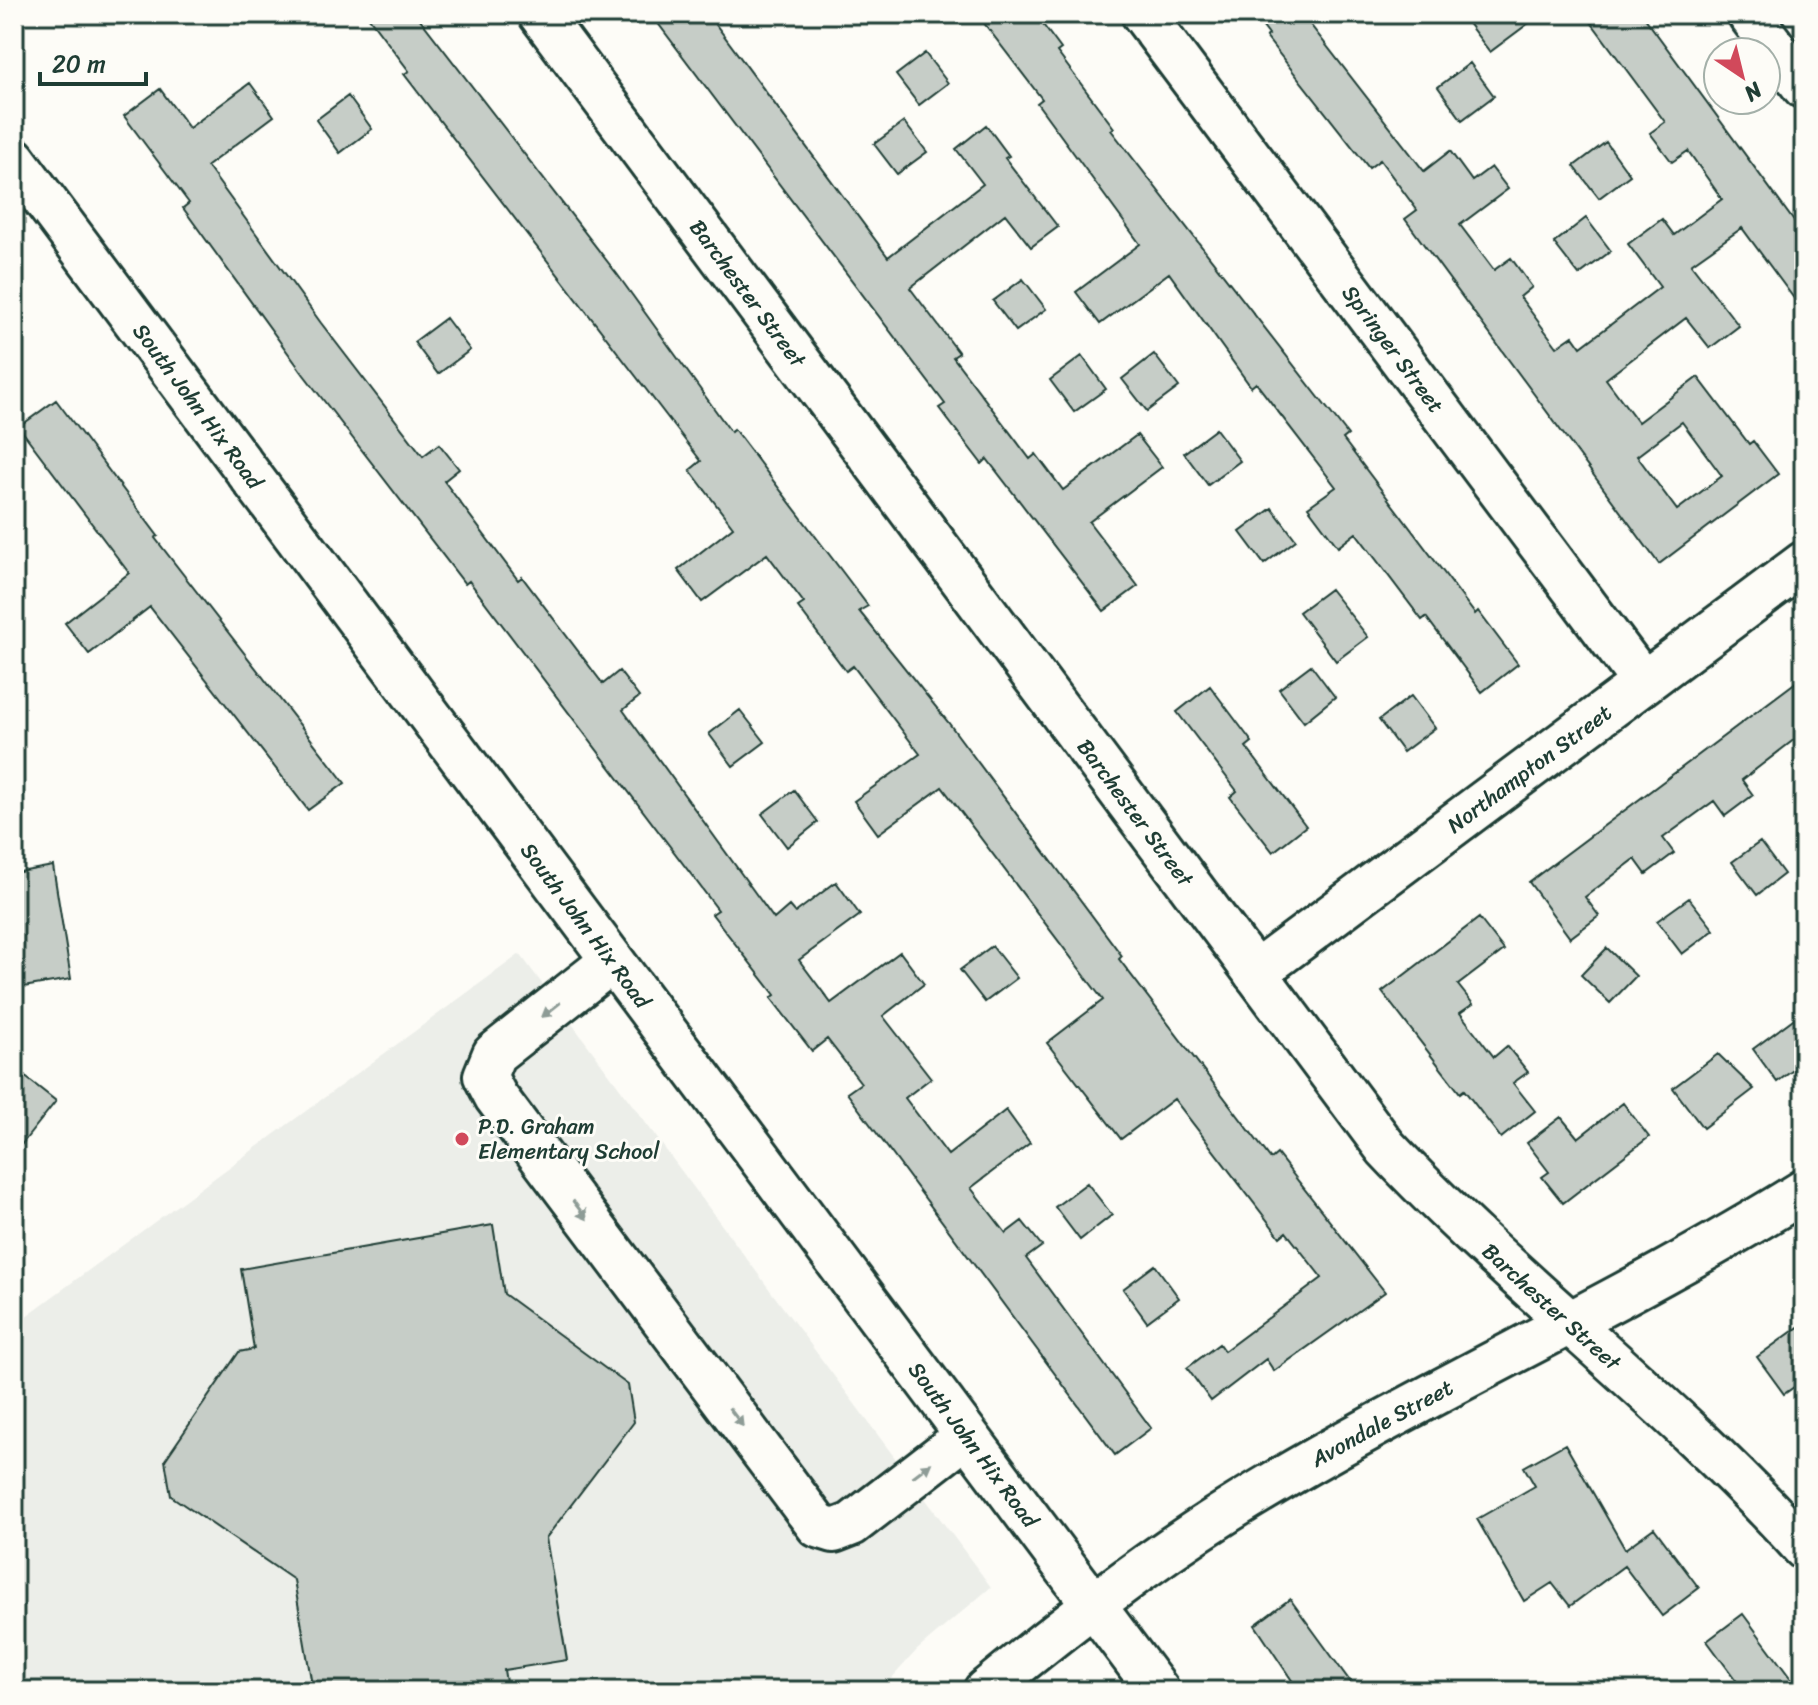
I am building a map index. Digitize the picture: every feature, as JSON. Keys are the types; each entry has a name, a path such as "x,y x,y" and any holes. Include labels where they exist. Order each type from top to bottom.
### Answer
{"street":[{"name":"Barchester Street","path":"540,14 1386,1148 1433,1197 1732,1474 1804,1548"},
{"name":"Springer Street","path":"1143,14 1643,682"},
{"path":"1749,14 1804,87"},
{"name":"South John Hix Road","path":"14,159 1158,1691"},
{"name":"Northampton Street","path":"1255,973 1804,563"},
{"path":"612,961 494,1054 486,1067 488,1085 515,1122 818,1526 834,1531 852,1524 966,1436"},
{"name":"Avondale Street","path":"985,1691 1092,1604 1228,1511 1566,1322 1747,1226 1804,1191"}],"shaded area":[{"name":"P.D. Graham Elementary School","path":"520,954 991,1587 917,1650 880,1691 14,1691 14,1325"}],"building":[{"path":"366,14 416,14 617,274 731,432 734,429 868,606 859,611 948,722 1122,956 1119,959 1271,1159 1277,1154 1385,1292 1274,1371 1266,1359 1211,1401 1187,1368 1219,1344 1224,1351 1322,1278 1286,1232 1280,1237 1174,1099 1121,1139 1047,1043 1103,1000 942,787 878,834 854,801 920,754 853,666 846,671 798,607 804,603 767,554 702,602 678,570 733,527 690,470 701,461 404,74 409,71"},
{"path":"651,14 708,14 888,257 983,184 956,149 986,125 1009,156 1005,158 1058,227 1031,247 1005,214 910,288 959,353 953,357 1030,459 1036,454 1063,490 1137,435 1162,467 1089,522 1138,586 1104,611 987,459 982,464 939,408 945,404"},
{"path":"977,14 1035,14 1061,49 1057,52 1114,128 1111,130 1348,435 1343,439 1475,614 1478,611 1518,664 1482,692 1426,617 1422,620 1356,533 1338,547 1308,507 1336,487 1256,383 1251,387 1169,273 1100,324 1076,292 1140,244 1037,103 1042,99"},
{"path":"1253,14 1302,14 1424,171 1450,151 1472,181 1491,167 1508,189 1460,225 1494,270 1511,258 1532,287 1520,297 1557,347 1573,336 1581,347 1660,287 1628,244 1662,219 1674,235 1722,199 1688,151 1672,162 1650,133 1665,122 1585,14 1642,14 1702,96 1702,116 1717,116 1804,235 1804,312 1742,228 1691,264 1739,326 1710,348 1686,318 1606,379 1638,422 1698,377 1749,444 1753,441 1778,474 1659,564 1405,219 1417,210 1380,160 1369,168 1266,37 1269,35","holes":["1682,422 1722,476 1677,510 1637,456"]},
{"path":"1461,14 1541,14 1490,52"},
{"path":"925,53 948,83 919,105 896,75"},
{"path":"1470,63 1494,96 1462,120 1438,87"},
{"path":"250,83 274,116 207,166 321,323 423,456 439,444 459,469 444,481 518,580 522,577 603,684 619,671 639,697 623,710 774,919 789,906 795,913 836,882 860,915 799,960 831,1003 900,952 924,984 883,1016 931,1078 905,1098 948,1155 1006,1110 1030,1143 971,1188 1006,1233 1022,1221 1042,1246 1026,1258 1151,1428 1115,1455 847,1093 861,1083 827,1039 812,1051 771,998 775,995 712,914 718,910 469,581 465,584 304,375 183,208 189,203 124,116 160,89 189,128"},
{"path":"348,96 372,129 340,153 316,120"},
{"path":"904,122 927,152 897,174 874,144"},
{"path":"1606,142 1630,175 1599,198 1574,166"},
{"path":"1586,218 1611,251 1579,275 1554,243"},
{"path":"1023,279 1046,309 1016,331 993,301"},
{"path":"446,318 470,350 438,374 414,342"},
{"path":"1154,354 1179,387 1147,411 1122,379"},
{"path":"1082,356 1106,389 1074,412 1050,380"},
{"path":"56,400 158,536 155,538 345,783 308,810 150,607 89,654 65,623 129,573 19,427"},
{"path":"1216,429 1240,461 1208,485 1184,453"},
{"path":"1272,508 1296,540 1264,564 1240,532"},
{"path":"1330,589 1368,637 1336,661 1299,612"},
{"path":"1311,665 1335,697 1304,722 1279,689"},
{"path":"1804,676 1804,732 1742,780 1753,795 1725,816 1714,801 1663,838 1674,853 1646,874 1635,859 1585,897 1599,916 1570,938 1529,882"},
{"path":"1210,686 1252,742 1246,747 1306,826 1273,852 1230,797 1237,791 1177,712"},
{"path":"1411,696 1435,728 1403,752 1379,720"},
{"path":"740,710 765,742 733,766 709,734"},
{"path":"794,790 818,822 787,847 762,814"},
{"path":"1760,842 1784,874 1757,895 1732,862"},
{"path":"53,866 71,979 23,987 14,931 14,873"},
{"path":"1689,898 1714,930 1682,954 1657,921"},
{"path":"1479,918 1504,950 1458,985 1473,1004 1460,1013 1494,1057 1507,1046 1528,1072 1513,1083 1535,1111 1501,1138 1464,1090 1460,1093 1382,992"},
{"path":"992,946 1017,978 985,1002 960,970"},
{"path":"1607,948 1636,976 1610,1003 1581,975"},
{"path":"1804,1011 1804,1062 1777,1082 1753,1049"},
{"path":"1718,1054 1754,1089 1703,1128 1673,1088"},
{"path":"14,1068 56,1101 14,1154"},
{"path":"1623,1103 1649,1137 1563,1203 1542,1177 1549,1172 1527,1143 1561,1117 1578,1138"},
{"path":"1087,1183 1112,1215 1080,1240 1055,1207"},
{"path":"493,1225 504,1294 628,1385 634,1422 546,1538 567,1660 504,1670 507,1688 489,1691 313,1691 294,1580 171,1496 165,1460 239,1352 254,1349 241,1269"},
{"path":"1155,1265 1179,1298 1147,1322 1123,1289"},
{"path":"1804,1323 1804,1380 1784,1394 1757,1357"},
{"path":"1565,1444 1625,1549 1654,1528 1699,1588 1662,1616 1624,1566 1570,1606 1552,1583 1524,1601 1477,1519 1535,1486 1524,1467"},
{"path":"1290,1599 1357,1691 1299,1691 1255,1625"},
{"path":"1743,1614 1800,1691 1744,1691 1707,1641"}],"place":[{"name":"P.D. Graham Elementary School","path":"462,1139"}]}
